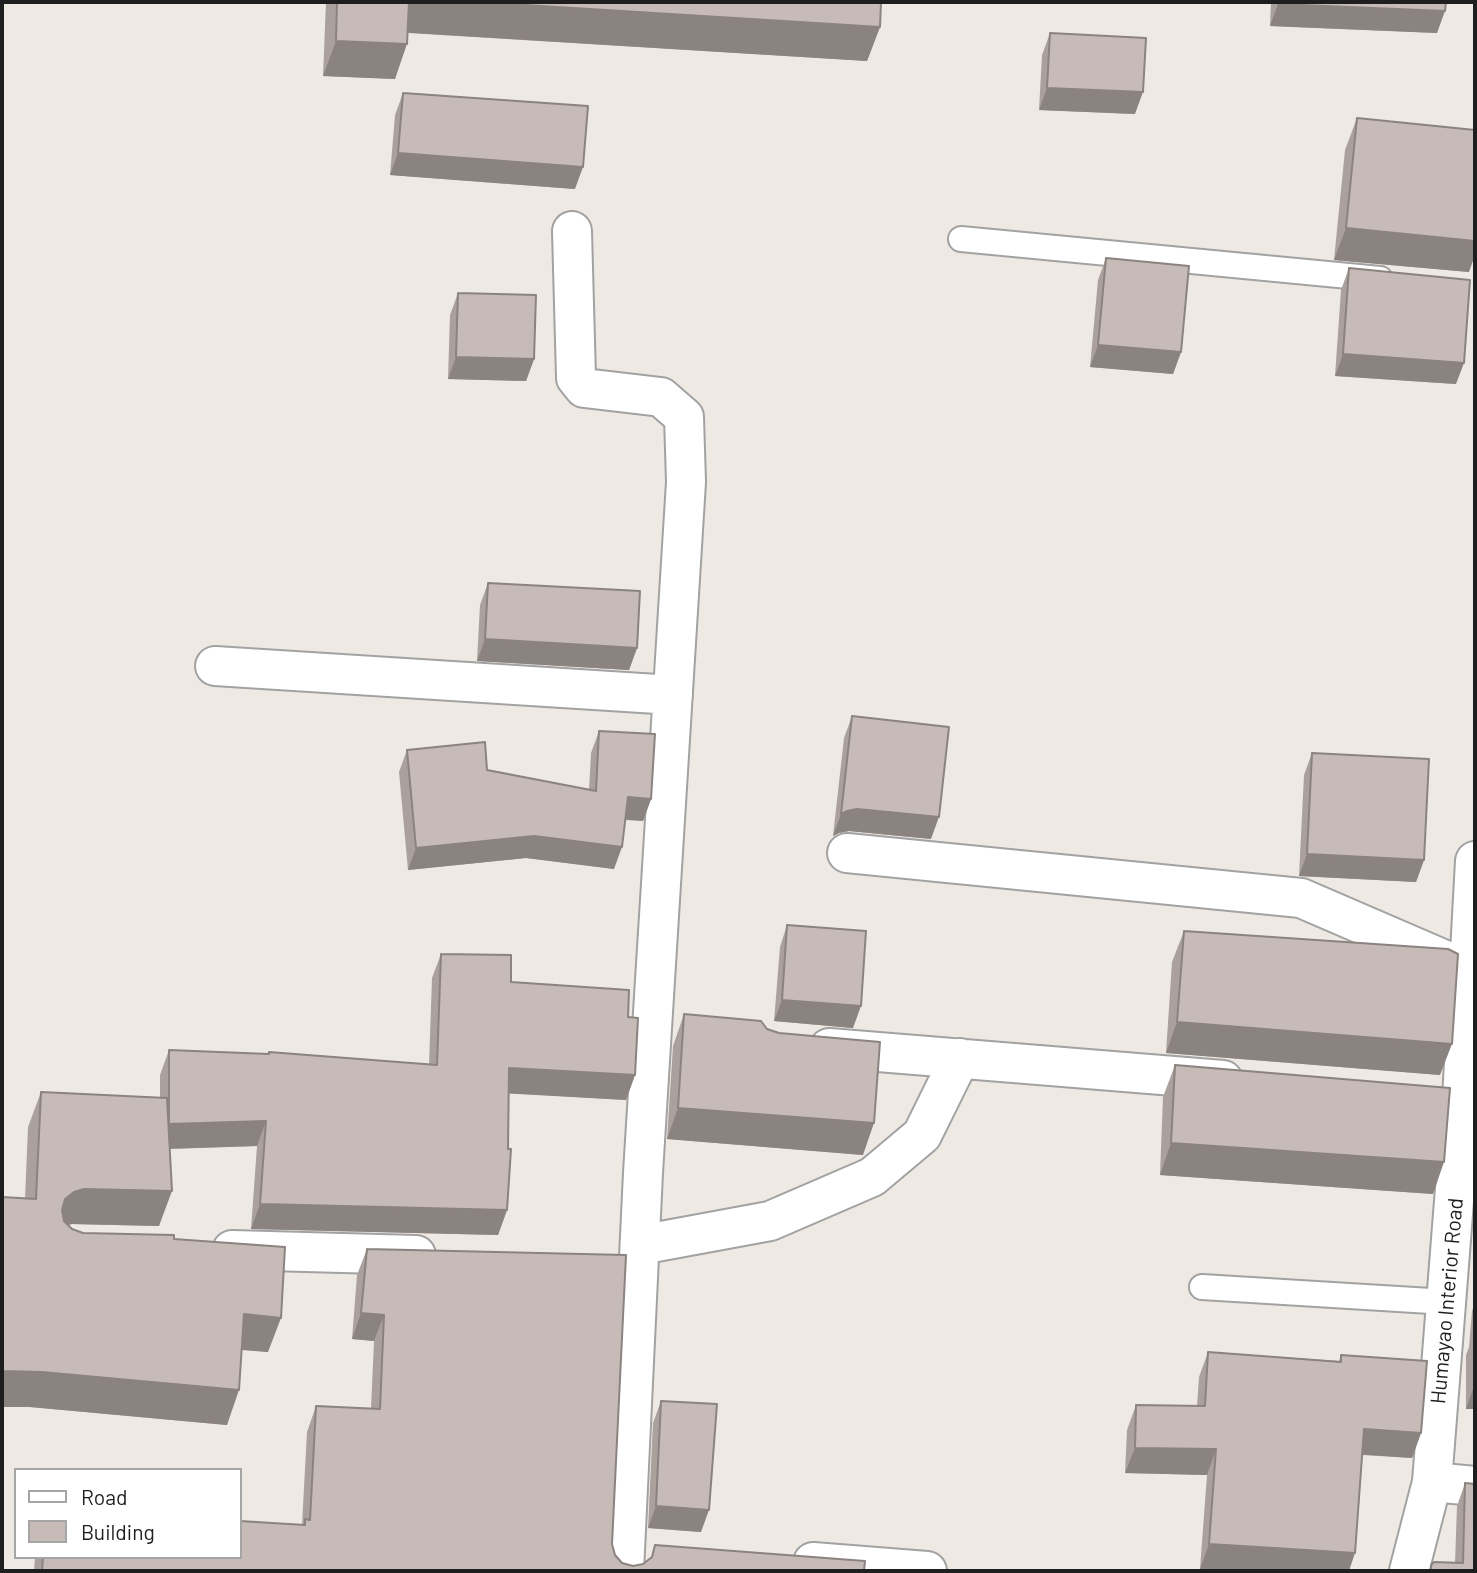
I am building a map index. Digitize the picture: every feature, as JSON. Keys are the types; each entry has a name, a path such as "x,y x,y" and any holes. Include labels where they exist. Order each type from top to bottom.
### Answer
{"street":[{"path":"572,231 576,378 584,388 661,397 684,417 687,482 630,1255 634,1556"},
{"path":"215,666 673,695"},
{"path":"847,853 1301,898 1469,971"},
{"name":"Humayao Interior Road","path":"1409,1571 1432,1482 1447,1302 1448,1098 1469,971 1475,861"},
{"path":"797,1045 1253,1082"},
{"path":"630,1255 770,1221 872,1177 922,1135 960,1058"},
{"path":"196,1249 445,1255"},
{"path":"1432,1482 1475,1486"},
{"path":"776,1560 926,1571"}],"lane":[{"path":"961,239 1406,281"},
{"path":"1202,1287 1447,1302"}],"building":[{"path":"337,2 409,2 407,44 336,41"},
{"path":"477,2 881,2 880,27"},
{"path":"1278,2 1446,2 1445,11"},
{"path":"1050,33 1146,38 1143,92 1047,88"},
{"path":"403,93 588,106 583,167 398,153"},
{"path":"1357,118 1475,130 1475,241 1346,228"},
{"path":"1106,258 1189,266 1181,352 1098,345"},
{"path":"1349,268 1470,280 1464,363 1343,354"},
{"path":"458,293 536,295 534,359 456,357"},
{"path":"488,583 640,591 637,648 485,639"},
{"path":"852,716 949,727 939,817 857,809 841,814"},
{"path":"599,731 655,734 651,799 628,797 622,847 534,836 416,848 407,750 485,742 487,770 596,791"},
{"path":"1312,753 1429,759 1424,860 1307,854"},
{"path":"787,925 866,931 861,1006 782,1000"},
{"path":"1184,931 1448,949 1458,954 1452,1044 1177,1022"},
{"path":"441,954 511,955 511,982 629,990 628,1017 638,1018 635,1075 509,1068 508,1149 511,1149 507,1210 260,1204 266,1121 169,1124 169,1050 269,1052 437,1065"},
{"path":"684,1014 761,1021 767,1029 779,1033 880,1042 874,1123 678,1108"},
{"path":"1175,1065 1450,1088 1444,1162 1171,1143"},
{"path":"41,1092 167,1098 172,1191 84,1189 74,1192 65,1199 62,1210 64,1221 72,1229 83,1233 174,1235 174,1239 285,1247 281,1318 244,1314 239,1390 42,1372 2,1371 2,1197 36,1199"},
{"path":"367,1249 626,1255 612,1544 615,1555 622,1563 633,1566 643,1564 652,1557 655,1545 865,1561 864,1571 42,1571 43,1559 242,1559 242,1521 305,1525 305,1519 310,1520 316,1406 380,1409 384,1315 361,1313"},
{"path":"1208,1352 1341,1362 1341,1355 1427,1361 1421,1433 1364,1429 1355,1553 1209,1544 1216,1449 1135,1448 1136,1405 1205,1406"},
{"path":"661,1401 717,1404 709,1510 656,1506"},
{"path":"1465,1483 1475,1484 1475,1571 1431,1571 1434,1562 1463,1563"}]}
